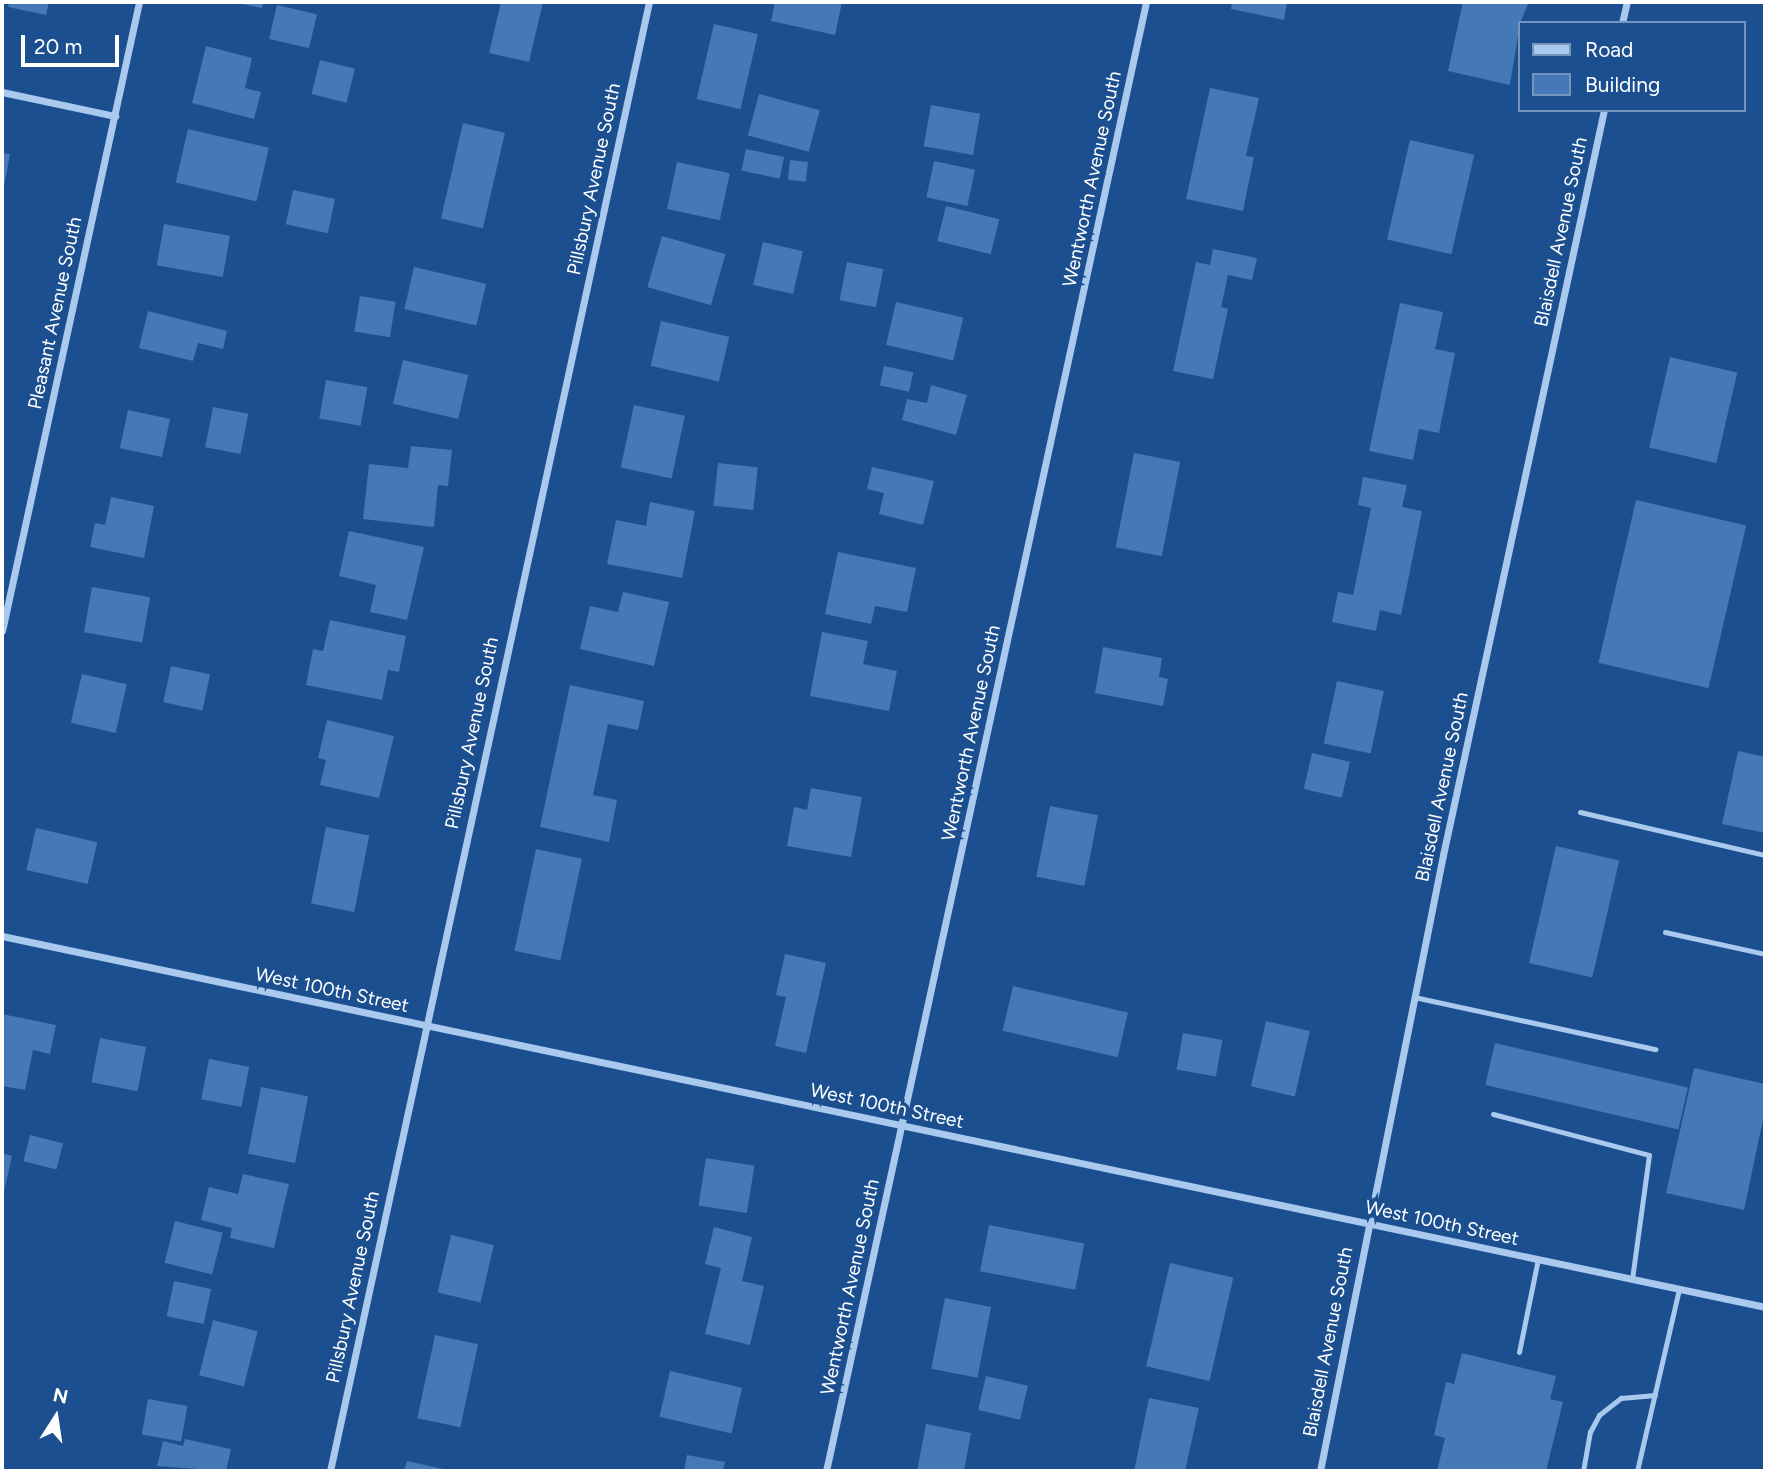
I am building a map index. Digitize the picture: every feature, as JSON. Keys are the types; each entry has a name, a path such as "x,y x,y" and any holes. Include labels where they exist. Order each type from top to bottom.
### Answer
{"street":[{"name":"Pleasant Avenue South","path":"2,631 139,2"},
{"name":"Pillsbury Avenue South","path":"330,1471 424,1026 649,2"},
{"name":"Wentworth Avenue South","path":"826,1471 1146,2"},
{"path":"1622,21 1627,2"},
{"path":"2,92 115,116"},
{"name":"Blaisdell Avenue South","path":"1320,1471 1414,997 1604,112"},
{"name":"West 100th Street","path":"2,936 1765,1307"}],"lane":[{"path":"1580,812 1765,855"},
{"path":"1665,932 1765,954"},
{"path":"1414,997 1655,1049"},
{"path":"1493,1114 1649,1155 1632,1279"},
{"path":"1519,1352 1538,1259"},
{"path":"1637,1471 1679,1289"},
{"path":"1583,1471 1590,1432 1599,1415 1621,1398 1655,1395"}],"building":[{"path":"9,2 49,2 46,15 8,7"},
{"path":"232,2 263,2 262,8"},
{"path":"501,2 543,2 529,62 489,53"},
{"path":"775,2 842,2 835,35 771,21"},
{"path":"1232,2 1287,2 1284,20 1231,9"},
{"path":"1463,2 1529,2 1521,21 1518,21 1510,85 1448,71"},
{"path":"277,5 317,14 309,48 269,39"},
{"path":"714,24 758,34 741,109 697,99"},
{"path":"206,46 252,58 245,88 261,92 254,119 192,103"},
{"path":"320,60 355,69 346,103 312,94"},
{"path":"1210,88 1259,98 1246,156 1254,157 1243,211 1186,199"},
{"path":"759,94 820,110 809,152 748,136"},
{"path":"931,105 980,114 973,155 924,146"},
{"path":"463,123 505,133 483,228 441,218"},
{"path":"188,129 269,148 257,201 176,183"},
{"path":"1410,140 1474,155 1451,254 1387,239"},
{"path":"746,149 784,157 780,179 741,171"},
{"path":"2,153 10,154 3,192 2,192"},
{"path":"790,160 808,162 806,182 788,180"},
{"path":"934,161 975,170 967,206 926,197"},
{"path":"677,162 730,173 720,220 667,209"},
{"path":"293,190 335,199 328,233 286,224"},
{"path":"946,206 999,219 991,254 937,241"},
{"path":"164,224 230,236 223,277 157,265"},
{"path":"662,236 725,254 711,305 647,287"},
{"path":"763,242 803,251 793,294 753,285"},
{"path":"1213,249 1257,258 1252,280 1228,275 1221,307 1228,309 1213,379 1173,371 1196,262 1210,265"},
{"path":"847,262 883,269 876,307 840,300"},
{"path":"414,267 486,284 476,326 404,309"},
{"path":"360,296 396,302 390,337 354,332"},
{"path":"896,302 963,318 953,360 886,345"},
{"path":"1400,303 1443,312 1435,349 1455,353 1439,433 1419,429 1413,460 1369,451"},
{"path":"148,311 227,331 223,349 198,343 193,361 139,348"},
{"path":"661,321 729,337 719,382 651,366"},
{"path":"1670,357 1737,373 1716,463 1649,448"},
{"path":"403,360 468,375 458,419 393,404"},
{"path":"884,366 913,372 909,392 880,386"},
{"path":"326,380 367,387 361,426 319,418"},
{"path":"931,385 967,395 956,435 902,420 907,399 927,403"},
{"path":"634,405 685,416 672,478 621,468"},
{"path":"213,407 248,414 241,454 205,447"},
{"path":"128,410 170,419 162,457 120,448"},
{"path":"411,446 452,450 448,486 438,485 434,527 363,519 369,464 408,468"},
{"path":"1134,453 1180,462 1162,556 1116,547"},
{"path":"718,463 758,467 753,510 714,506"},
{"path":"872,467 934,481 923,525 879,514 884,493 867,489"},
{"path":"1363,477 1407,485 1402,507 1422,511 1401,615 1380,610 1376,631 1332,622 1338,592 1353,595 1371,508 1358,505"},
{"path":"111,497 154,506 144,558 90,547 95,523 105,525"},
{"path":"1636,500 1746,525 1709,688 1598,663"},
{"path":"650,502 695,511 682,578 607,564 616,520 646,526"},
{"path":"349,531 424,547 407,620 370,612 376,585 339,576"},
{"path":"838,552 916,568 907,612 875,606 871,624 825,614"},
{"path":"92,587 150,597 142,643 84,632"},
{"path":"623,592 669,602 654,666 580,649 590,606 618,612"},
{"path":"330,620 406,636 399,672 388,670 382,700 306,685 313,649 323,651"},
{"path":"822,632 868,641 863,664 897,671 889,711 810,696"},
{"path":"1103,647 1162,658 1159,677 1168,679 1163,706 1095,693"},
{"path":"171,666 210,674 202,711 163,702"},
{"path":"82,674 127,684 116,733 71,723"},
{"path":"1337,681 1384,691 1371,754 1324,744"},
{"path":"570,685 644,701 638,730 608,724 593,795 617,800 609,842 540,827"},
{"path":"327,720 394,736 379,798 320,785 326,760 318,758"},
{"path":"1738,751 1765,757 1765,833 1722,824"},
{"path":"1312,753 1350,762 1342,798 1304,789"},
{"path":"811,788 862,797 851,857 787,846 794,807 807,810"},
{"path":"1050,806 1098,815 1084,886 1036,877"},
{"path":"326,827 369,835 354,912 311,904"},
{"path":"36,828 97,842 88,884 26,870"},
{"path":"1556,846 1619,861 1592,978 1529,963"},
{"path":"536,849 582,859 560,960 514,951"},
{"path":"785,954 826,963 806,1053 775,1046 786,997 776,995"},
{"path":"1013,986 1128,1013 1118,1057 1003,1031"},
{"path":"2,1014 56,1025 50,1054 33,1050 25,1090 2,1086"},
{"path":"1266,1021 1310,1031 1295,1096 1251,1086"},
{"path":"1183,1033 1222,1040 1216,1076 1177,1069"},
{"path":"100,1038 146,1047 138,1091 91,1082"},
{"path":"1495,1043 1688,1088 1678,1129 1485,1085"},
{"path":"209,1059 249,1067 241,1107 201,1099"},
{"path":"1694,1068 1765,1084 1765,1110 1744,1210 1666,1193"},
{"path":"261,1087 308,1096 295,1163 248,1154"},
{"path":"30,1135 63,1143 56,1169 23,1161"},
{"path":"2,1153 12,1156 3,1196 2,1196"},
{"path":"706,1158 754,1166 747,1213 698,1205"},
{"path":"243,1174 289,1184 274,1248 230,1238 232,1228 201,1220 209,1187 238,1194"},
{"path":"175,1221 223,1233 212,1275 165,1263"},
{"path":"989,1225 1084,1244 1075,1290 980,1271"},
{"path":"714,1227 752,1237 742,1281 764,1286 750,1345 705,1334 721,1268 705,1264"},
{"path":"451,1235 494,1245 481,1302 438,1292"},
{"path":"1170,1263 1233,1278 1209,1381 1146,1366"},
{"path":"174,1281 211,1289 204,1324 167,1316"},
{"path":"945,1298 991,1307 977,1378 931,1369"},
{"path":"213,1320 258,1331 244,1386 199,1375"},
{"path":"435,1335 478,1344 460,1427 417,1418"},
{"path":"1462,1353 1556,1376 1550,1399 1563,1402 1546,1471 1437,1471 1445,1438 1434,1435 1446,1382 1454,1384"},
{"path":"670,1371 742,1388 732,1433 659,1417"},
{"path":"986,1376 1028,1386 1020,1420 978,1410"},
{"path":"1149,1398 1199,1408 1185,1471 1134,1471"},
{"path":"148,1399 187,1406 181,1441 142,1434"},
{"path":"926,1424 971,1433 964,1471 917,1471"},
{"path":"185,1439 231,1449 226,1471 157,1466 163,1441 183,1446"},
{"path":"687,1455 725,1462 723,1471 684,1471"},
{"path":"407,1461 448,1470 448,1471 404,1471"}]}
